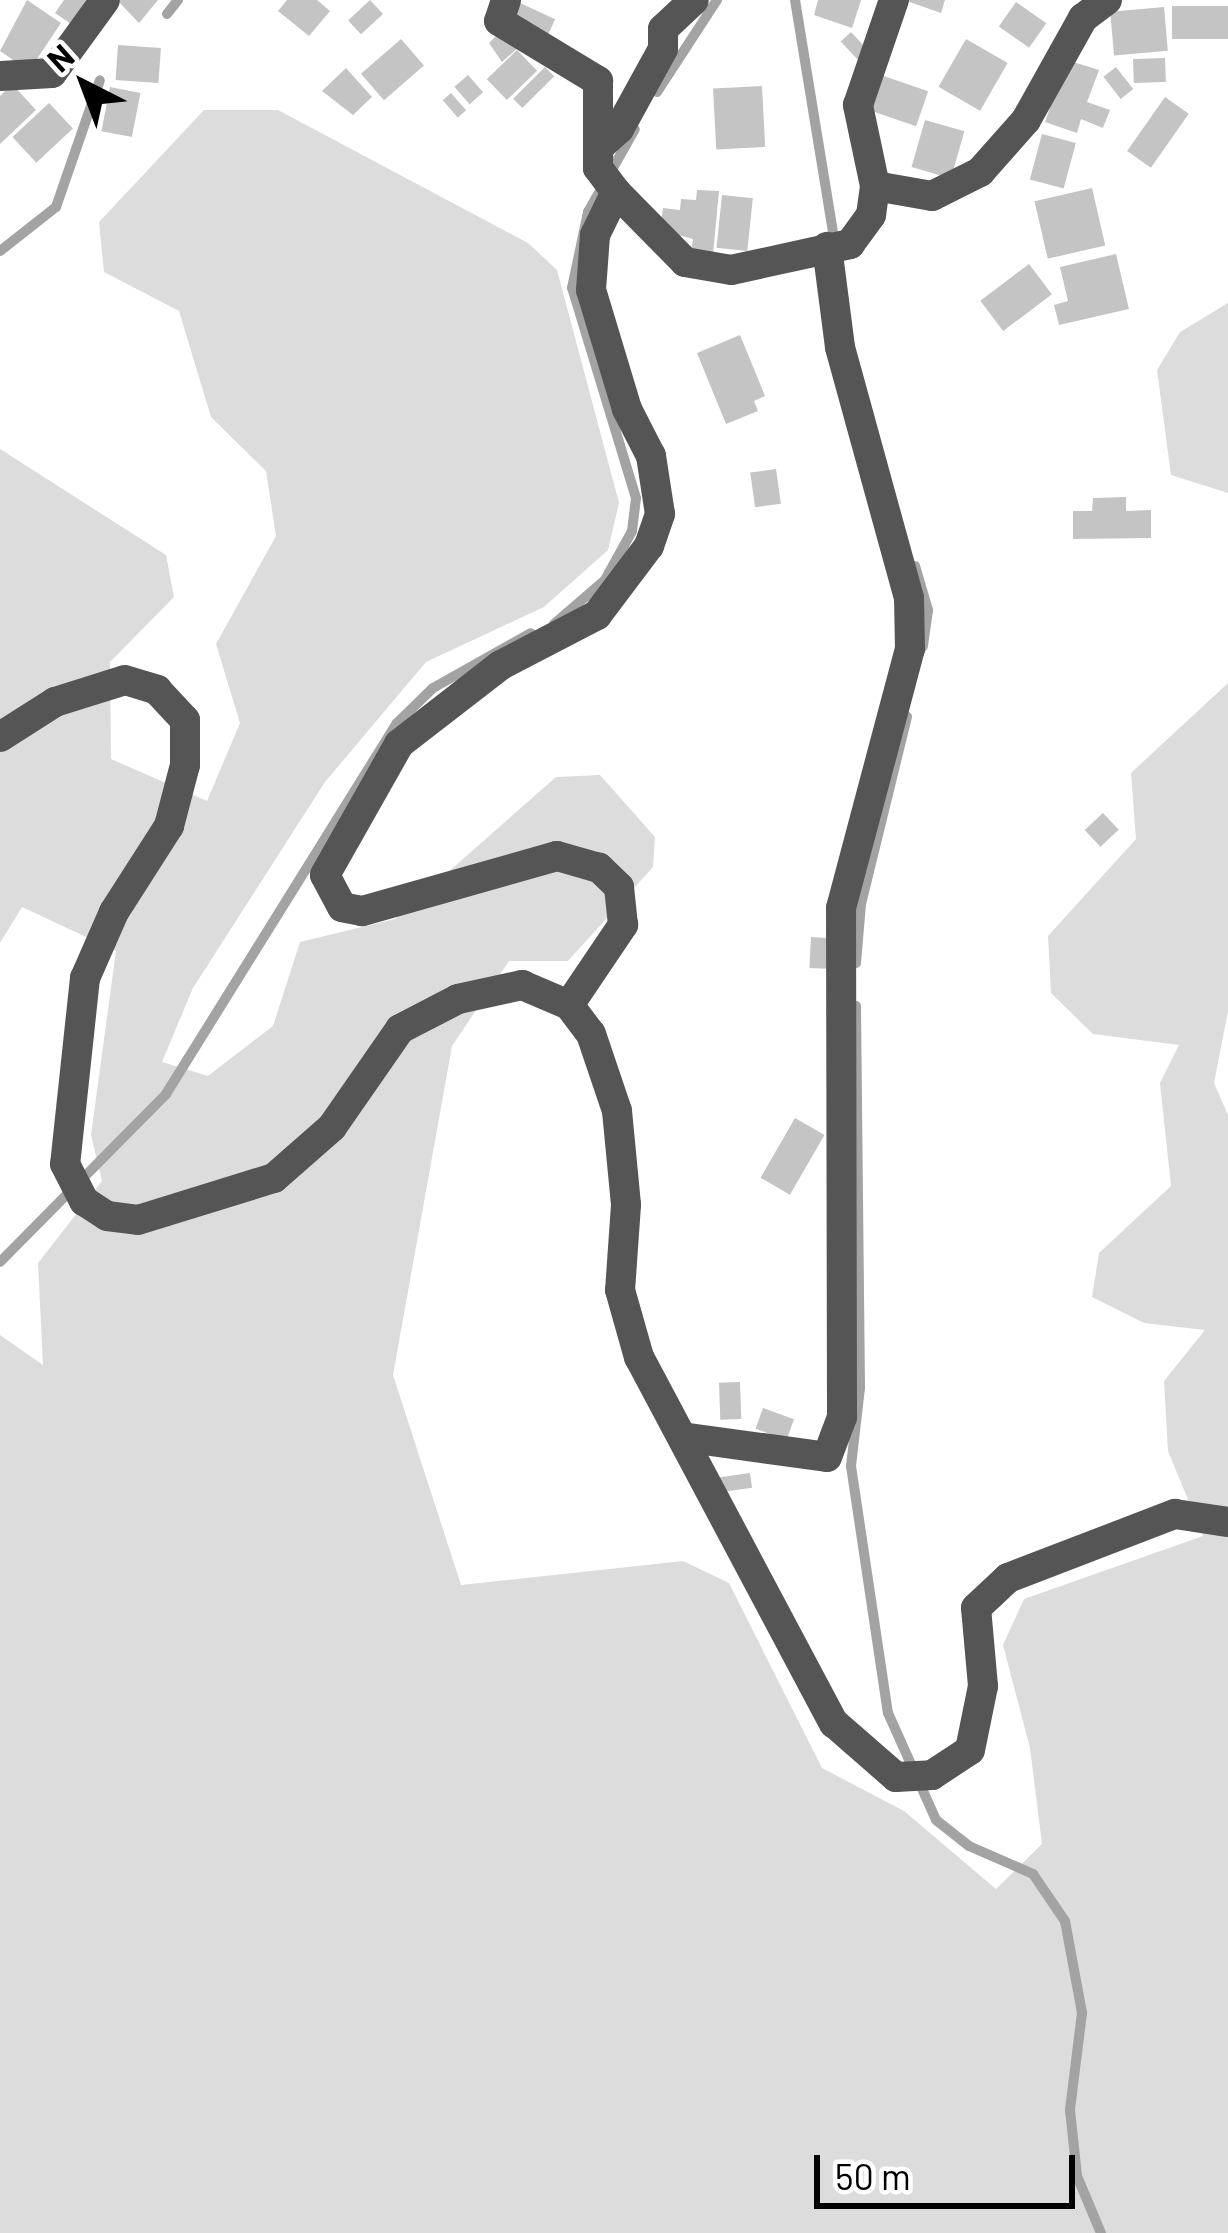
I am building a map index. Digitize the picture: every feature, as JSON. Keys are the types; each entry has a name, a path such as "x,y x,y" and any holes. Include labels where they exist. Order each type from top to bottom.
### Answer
{"street":[{"path":"0,76 52,73 105,0"},
{"path":"506,0 499,20 598,82 604,169 591,290 654,469 660,514 650,546 597,615 501,665 399,744 325,875 342,908 362,911 557,856 598,868 619,887 623,925 569,1005"},
{"path":"604,169 619,129 663,50 663,29 694,0"},
{"path":"604,169 685,262 730,270 838,246 871,215 875,186 858,105 894,0"},
{"path":"875,186 932,196 980,172 1026,120 1083,18 1107,0"},
{"path":"688,1438 826,1457 842,1418 841,908 910,649 909,598 840,347 838,246"},
{"path":"0,737 55,702 125,680 157,690 185,720 185,765 170,826 114,912 85,978 65,1147 77,1192 107,1216 139,1220 274,1178 332,1127 400,1029 458,999 522,986 569,1005 590,1034 617,1111 626,1205 620,1291 639,1358 688,1438 834,1723 896,1777 932,1775 970,1750 982,1686 976,1608 1009,1579 1175,1514 1228,1522"}],"shaded area":[{"path":"204,110 278,110 528,243 557,270 619,503 608,550 544,607 426,662 325,782 193,988 162,1062 208,1076 273,1026 300,942 395,919 556,777 600,775 655,837 653,867 568,961 509,961 452,1046 393,1375 461,1585 683,1561 729,1583 822,1768 904,1811 996,1889 1042,1844 1030,1748 1003,1645 1024,1599 1203,1536 1168,1451 1164,1381 1205,1330 1144,1323 1092,1297 1099,1253 1171,1186 1160,1083 1179,1045 1093,1034 1051,993 1048,936 1136,839 1131,773 1228,683 1228,1011 1214,1083 1228,1115 1228,2233 0,2233 0,1335 43,1365 38,1263 102,1181 91,1135 116,951 22,907 0,943 0,449 166,555 174,597 110,662 111,759 207,801 240,723 216,644 276,536 266,471 211,417 179,311 104,272 99,222"},
{"path":"1228,303 1228,493 1171,475 1157,370 1180,332"}],"building":[{"path":"27,0 61,23 29,71 0,51"},
{"path":"64,0 90,0 74,26 55,13"},
{"path":"117,0 158,0 139,23"},
{"path":"287,0 317,0 330,11 309,36 278,11"},
{"path":"370,0 383,14 361,34 348,20"},
{"path":"818,0 861,0 852,28 814,15"},
{"path":"904,0 945,0 941,13"},
{"path":"518,2 555,19 545,40 508,23"},
{"path":"1016,2 1046,23 1029,48 999,27"},
{"path":"1172,6 1228,6 1228,39 1172,39"},
{"path":"1164,7 1168,51 1114,56 1110,12"},
{"path":"502,30 521,45 502,62 489,43"},
{"path":"851,32 868,50 858,60 841,42"},
{"path":"401,39 424,65 384,100 361,74"},
{"path":"966,39 1008,63 980,111 938,87"},
{"path":"118,45 161,48 158,83 116,80"},
{"path":"517,50 537,71 507,100 487,79"},
{"path":"1165,58 1166,82 1134,83 1133,59"},
{"path":"1067,60 1099,70 1087,102 1110,110 1103,128 1081,119 1077,133 1045,122"},
{"path":"545,67 554,76 522,108 513,99"},
{"path":"1116,67 1133,89 1121,99 1103,77"},
{"path":"346,68 372,97 353,115 322,91"},
{"path":"878,74 928,91 916,126 866,109"},
{"path":"468,75 483,92 470,104 454,87"},
{"path":"12,84 36,110 0,144 0,96"},
{"path":"762,86 765,147 716,149 713,89"},
{"path":"110,87 140,93 132,137 101,131"},
{"path":"451,93 466,110 458,118 443,100"},
{"path":"1165,97 1189,114 1151,168 1127,151"},
{"path":"49,103 73,129 36,163 12,137"},
{"path":"925,120 964,131 951,178 911,167"},
{"path":"1042,134 1076,143 1064,188 1030,179"},
{"path":"1092,188 1105,245 1048,259 1035,201"},
{"path":"697,190 719,191 713,254 691,252 693,239 660,230 663,208 680,210 681,199 696,200"},
{"path":"722,195 753,198 747,251 716,248"},
{"path":"1116,254 1129,309 1059,325 1054,305 1068,301 1060,267"},
{"path":"1029,264 1052,294 1003,331 980,301"},
{"path":"740,335 765,396 754,401 758,411 726,424 697,353"},
{"path":"776,469 781,504 755,507 750,473"},
{"path":"1126,497 1126,511 1151,510 1151,538 1073,539 1073,511 1092,511 1093,498"},
{"path":"1103,813 1119,830 1100,847 1085,830"},
{"path":"811,937 828,938 826,969 809,968"},
{"path":"795,1118 824,1135 790,1195 760,1178"},
{"path":"740,1382 741,1419 720,1420 719,1383"},
{"path":"763,1408 794,1419 786,1440 755,1429"},
{"path":"750,1473 752,1488 720,1492 718,1477"}],"waterway":[{"path":"167,14 178,0"},
{"path":"657,92 717,0"},
{"path":"795,0 835,245"},
{"path":"0,251 56,207 100,80"},
{"path":"554,624 605,580 632,531 636,498 572,288 588,212 635,129"},
{"path":"915,566 928,610 923,647"},
{"path":"0,1262 166,1094 397,723 433,688 531,633"},
{"path":"856,963 861,904 907,717"},
{"path":"856,1006 860,1388 851,1466 888,1713 936,1820 969,1846 1033,1874 1065,1921 1082,2013 1070,2110 1077,2176 1101,2233"}]}
